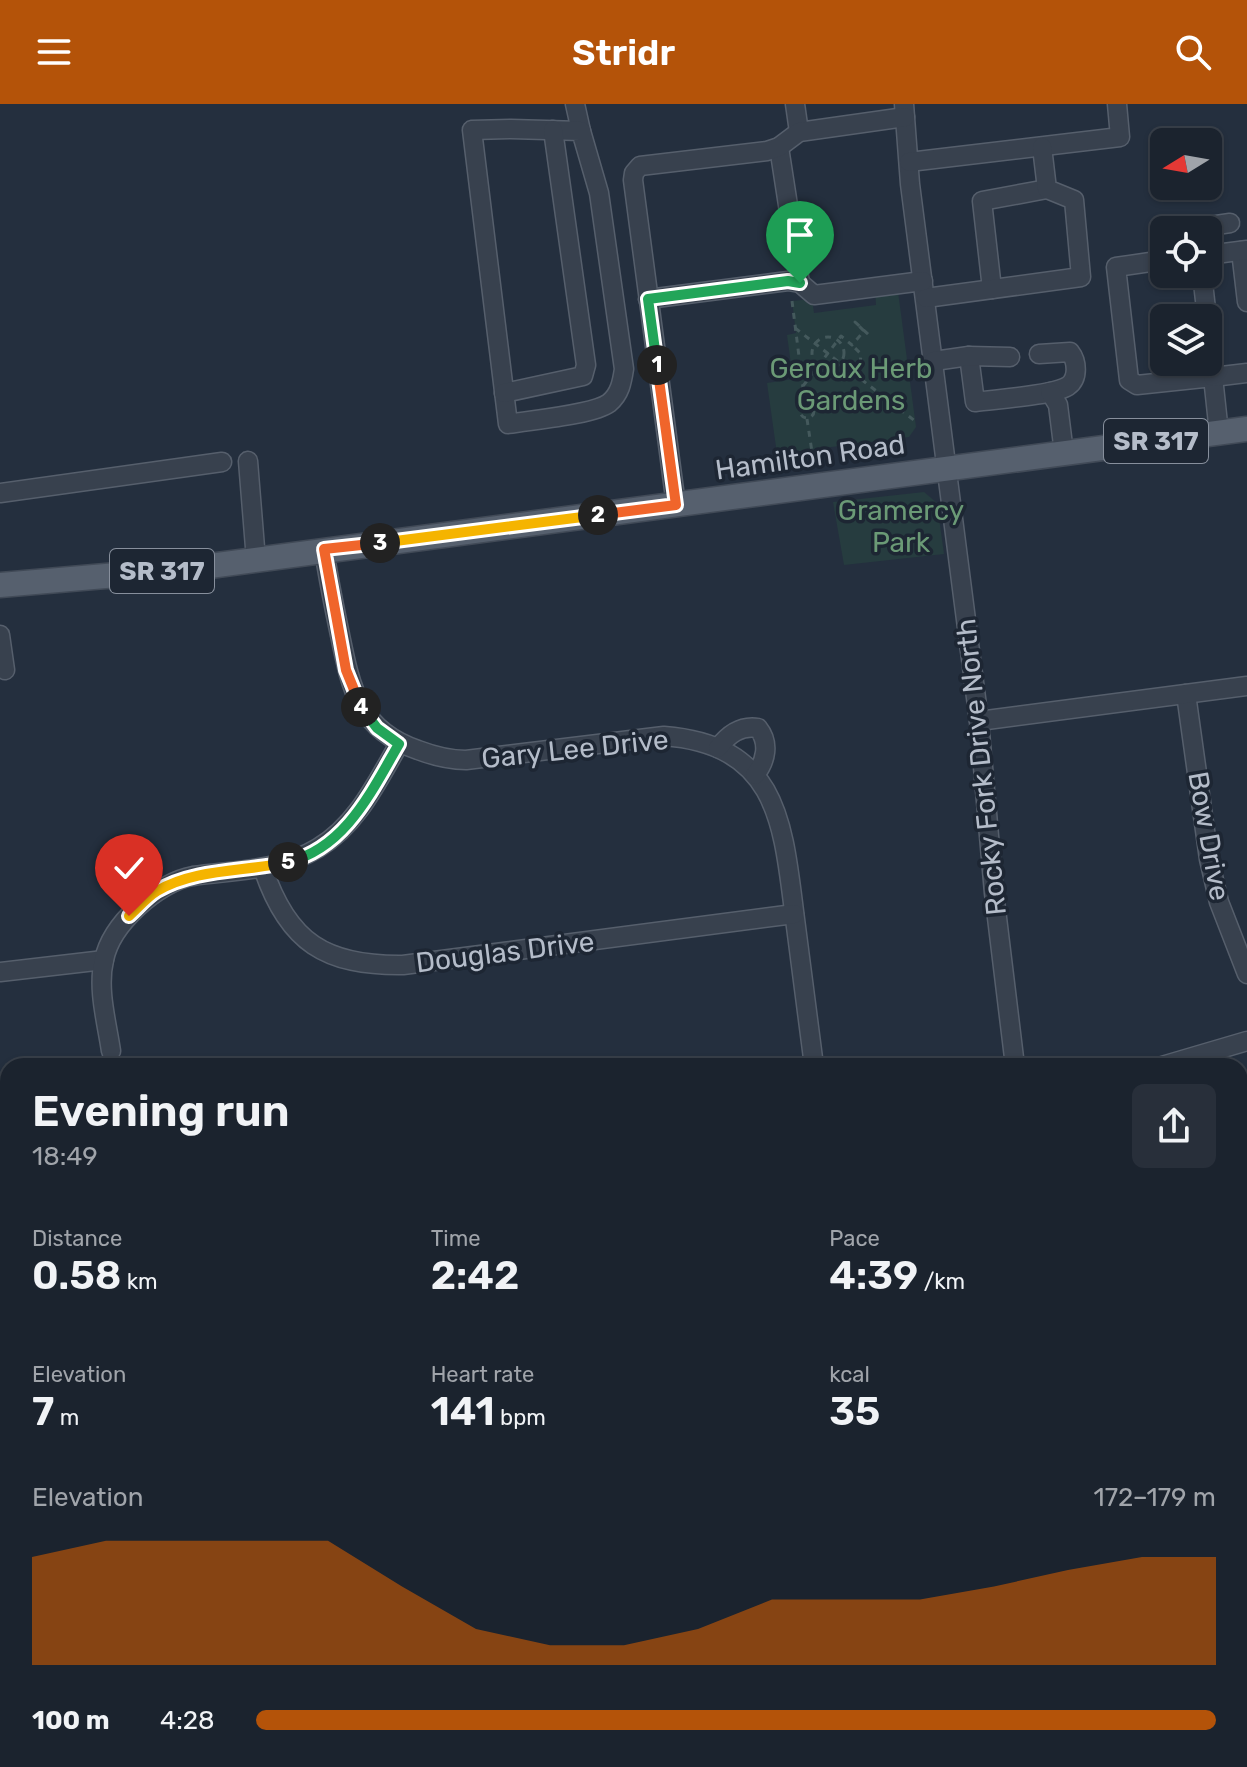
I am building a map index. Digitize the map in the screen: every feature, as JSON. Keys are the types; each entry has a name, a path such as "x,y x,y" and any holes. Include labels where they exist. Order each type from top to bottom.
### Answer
{"main road":[{"name":"Hamilton Road","path":"0,585 90,579 256,560 1247,429"}],"street":[{"path":"575,104 599,193 624,369 621,388 609,403 594,410 508,424 472,130 581,131"},
{"path":"795,104 799,132"},
{"path":"909,162 1120,137 1117,104"},
{"path":"676,505 634,173 640,166 779,147 799,132 904,110"},
{"name":"Rocky Fork Drive North","path":"904,110 979,721 996,909 1014,1058"},
{"path":"504,393 583,376 586,365 553,130"},
{"path":"779,147 800,283"},
{"path":"1042,147 1047,189"},
{"path":"648,299 788,281 800,283 814,295 992,289 1081,277 1074,200 1047,189 982,201 992,289"},
{"path":"1222,224 1230,223"},
{"path":"1222,253 1244,250 1247,302"},
{"path":"1150,262 1116,267 1129,380 1137,385 1247,373"},
{"path":"940,412 975,402 1050,392 1072,382 1076,374 1073,355 1066,351 1039,354"},
{"path":"934,361 969,356 1010,357"},
{"path":"969,356 975,402"},
{"path":"1213,377 1219,433"},
{"path":"1050,392 1058,405 1064,453"},
{"path":"248,461 256,560"},
{"path":"0,493 222,462"},
{"name":"Gary Lee Drive","path":"324,549 346,670 355,694 363,711 377,728 399,744 451,760 664,736 683,737 718,748 755,775 774,804 781,822 813,1058"},
{"path":"0,635 5,670"},
{"path":"979,721 1247,686"},
{"name":"Bow Drive","path":"1186,694 1209,859 1219,902 1247,974"},
{"path":"718,748 736,731 758,728 766,752 755,775"},
{"path":"111,1051 102,989 104,960 111,942 129,916 155,892 189,877 263,868 296,860 344,829 368,797 399,744"},
{"name":"Douglas Drive","path":"263,868 285,917 308,942 338,960 377,965 403,965 794,914"},
{"path":"0,972 104,960"},
{"path":"1189,1058 1247,1041"}],"path":[{"path":"792,301 805,404 799,412 807,419"},
{"path":"852,345 864,331 855,322 870,336"},
{"path":"795,328 915,421"},
{"path":"803,386 841,336 861,354 860,365 852,372"},
{"path":"825,337 838,340 844,351 841,364 829,370 818,366 811,353 815,343 825,337"},
{"path":"805,404 814,410 812,417 807,419"},
{"path":"807,419 812,452"}],"green space":[{"name":"Geroux Herb Gardens","path":"897,284 916,427 909,437 777,454 767,383 793,379 787,335 796,333 792,301 812,299 814,313 876,305 875,287"},
{"name":"Gramercy Park","path":"924,492 937,503 944,554 844,565 833,502"}],"route":[{"path":"129,916 155,892 189,877 263,868 296,860 320,847 344,829 368,797 399,744 377,728 363,711 355,694 346,670 324,549 676,505 648,299 788,281 800,283"}]}
